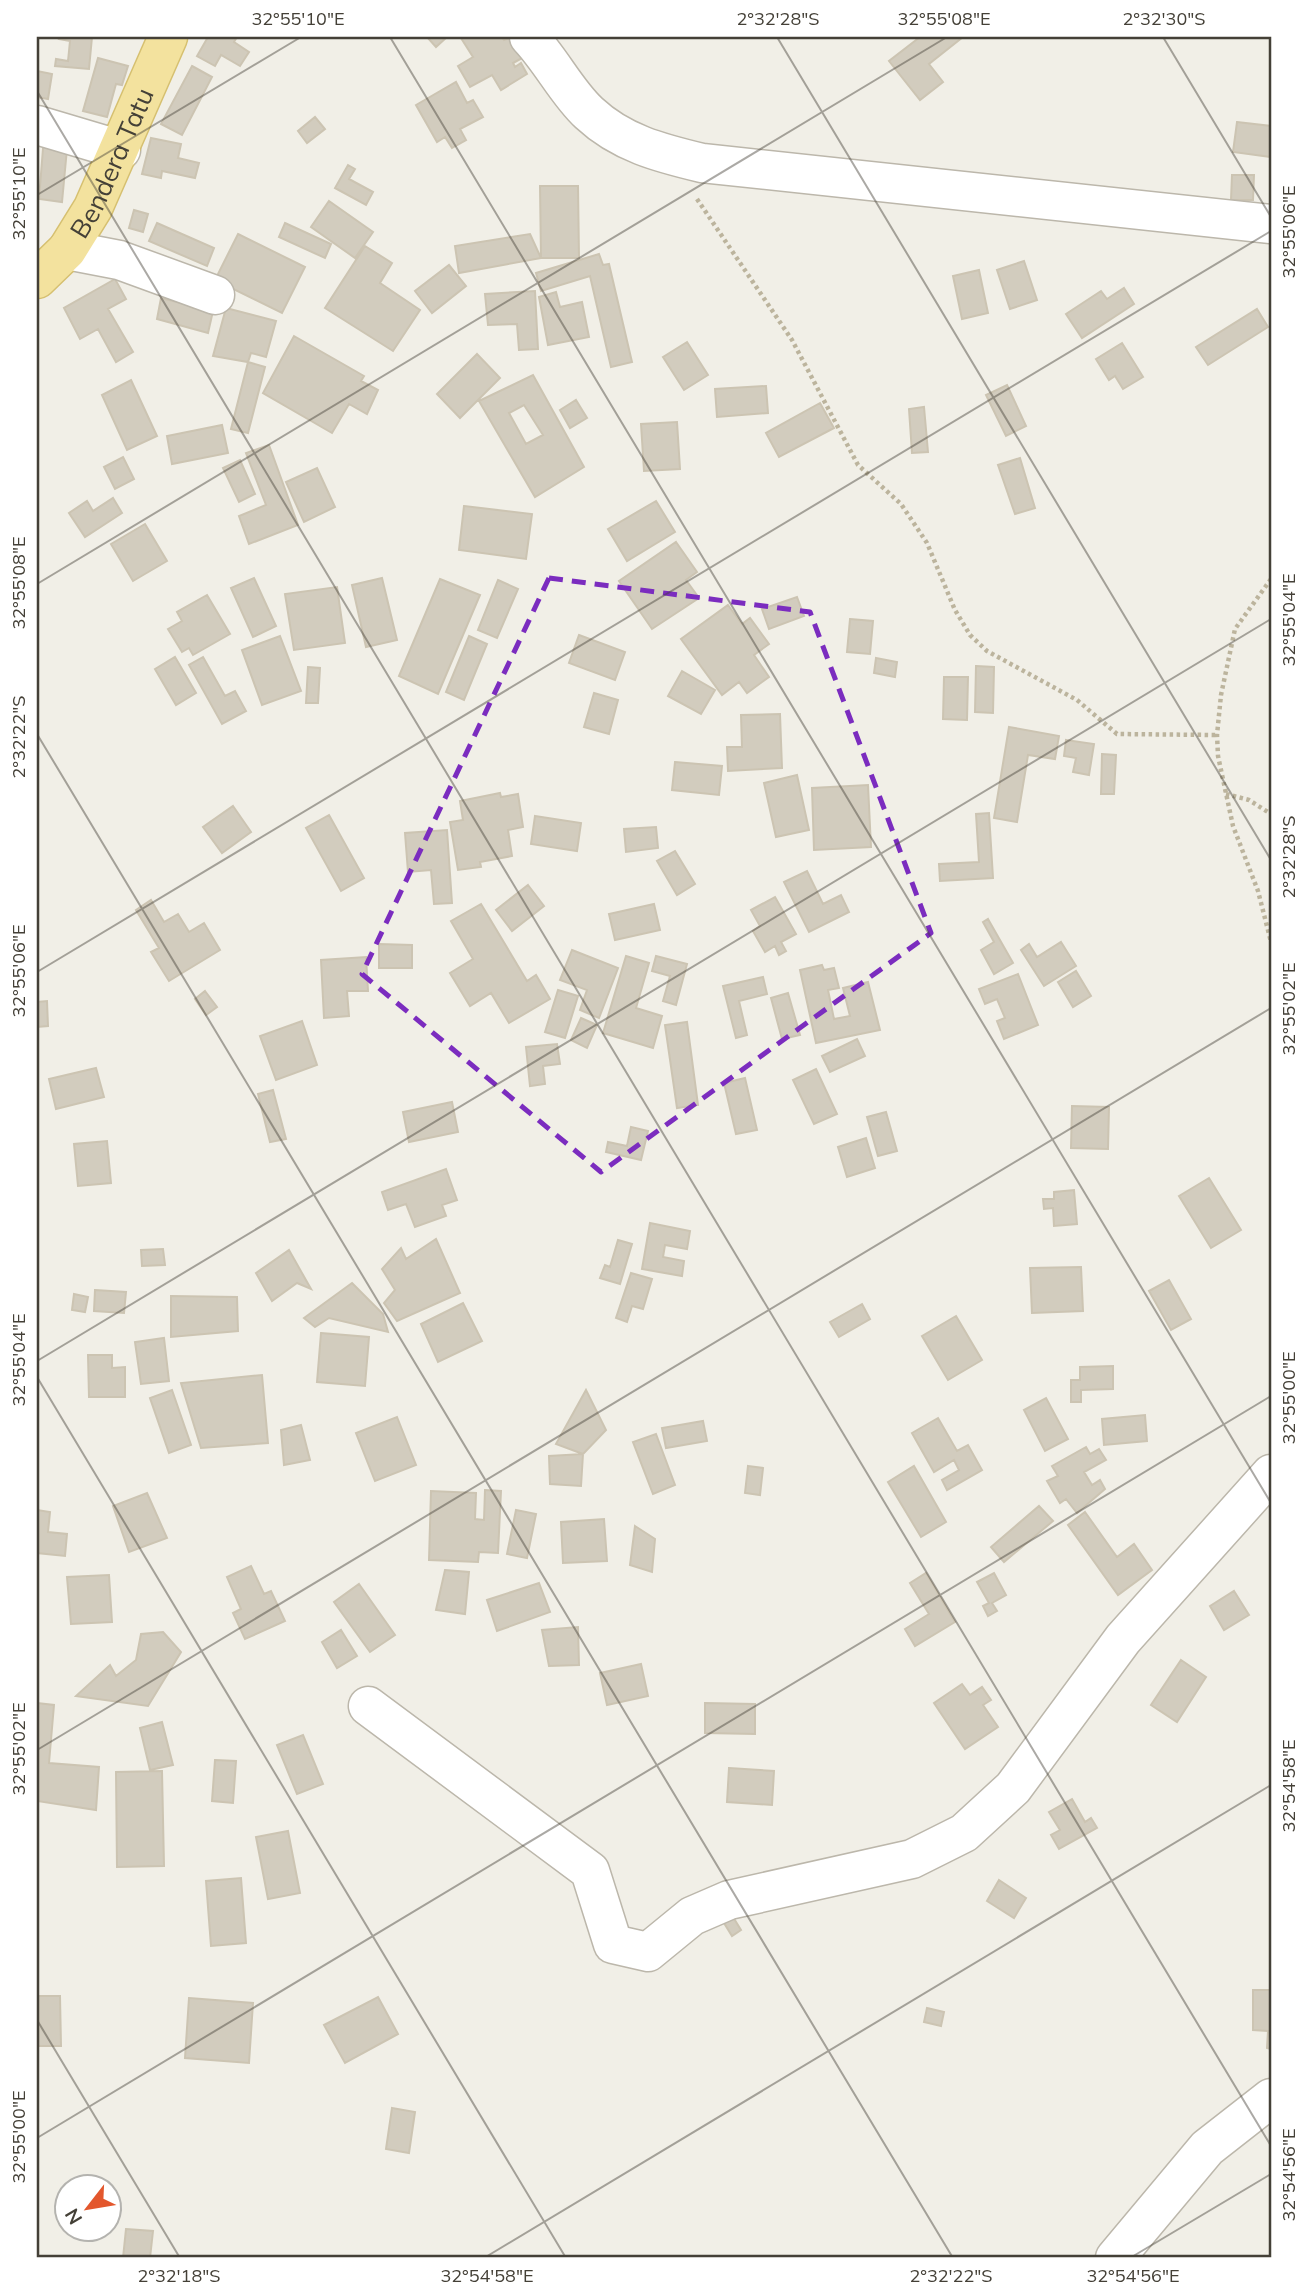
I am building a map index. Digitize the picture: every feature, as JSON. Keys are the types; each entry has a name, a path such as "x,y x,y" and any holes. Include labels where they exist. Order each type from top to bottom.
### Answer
{"main road":[{"name":"Bendera Tatu","path":"37,279 67,250 93,208 121,150 168,37"}],"street":[{"path":"547,42 588,113 631,143 656,152 702,163 1271,224"},
{"path":"37,125 121,150"},
{"path":"67,250 120,260 215,295"},
{"path":"368,1706 590,1871 613,1944 648,1952 692,1916 729,1900 912,1859 964,1833 1013,1788 1123,1639 1271,1474"},
{"path":"1115,2258 1207,2148 1271,2098"}],"path":[{"path":"656,152 698,201 792,340 858,465 901,504 926,543 970,635 986,651 1077,700 1117,734 1217,735"},
{"path":"1271,579 1235,629 1221,695 1217,735 1218,755 1233,826 1258,891 1271,942"},
{"path":"1226,794 1249,800 1271,814"}],"highlighted area":[{"path":"549,578 810,612 931,933 601,1172 362,974"}],"building":[{"path":"92,37 89,69 55,66 56,59 68,61 70,41 59,39"},
{"path":"208,37 237,37 234,42 249,52 240,66 221,55 215,66 197,56"},
{"path":"427,37 447,37 436,47"},
{"path":"502,37 504,40 512,37 524,57 513,63 515,67 521,63 527,74 501,90 492,75 470,87 458,66 473,57 461,38"},
{"path":"920,37 963,37 929,64 943,82 920,100 889,61"},
{"path":"98,58 128,66 122,85 116,84 107,117 83,111"},
{"path":"192,66 212,77 182,135 161,124"},
{"path":"37,71 52,74 48,99 37,97"},
{"path":"456,82 467,103 473,100 483,117 460,129 466,140 452,148 445,137 437,142 416,105"},
{"path":"315,117 325,129 307,143 298,131"},
{"path":"1237,122 1271,126 1271,157 1233,152"},
{"path":"44,136 68,138 62,202 39,199"},
{"path":"151,138 181,144 178,158 199,163 195,178 162,171 161,178 142,174"},
{"path":"348,165 355,169 349,179 373,192 366,205 335,188"},
{"path":"1232,175 1254,175 1253,200 1231,200"},
{"path":"540,186 578,186 579,258 541,258"},
{"path":"329,201 373,232 355,258 311,227"},
{"path":"134,210 148,214 143,232 129,228"},
{"path":"157,223 214,248 207,266 149,241"},
{"path":"285,223 331,244 325,258 279,237"},
{"path":"238,234 305,267 282,313 215,280"},
{"path":"530,234 541,258 459,273 455,246"},
{"path":"365,246 392,263 380,283 420,310 393,351 325,308"},
{"path":"599,254 603,265 609,264 632,362 611,367 590,276 541,291 536,273"},
{"path":"1024,261 1037,300 1010,309 997,270"},
{"path":"449,265 466,286 432,313 415,291"},
{"path":"979,270 988,313 962,319 953,276"},
{"path":"115,279 126,299 108,309 133,352 116,362 98,329 80,339 64,308"},
{"path":"1124,288 1134,304 1082,338 1066,314 1101,291 1107,299"},
{"path":"535,291 538,349 519,350 517,324 488,325 485,294"},
{"path":"556,292 560,307 582,302 589,337 548,345 539,297"},
{"path":"161,298 213,311 208,333 157,319"},
{"path":"226,308 276,321 266,357 251,353 248,362 213,356"},
{"path":"1257,309 1268,327 1208,365 1196,347"},
{"path":"294,336 364,376 361,381 378,390 367,414 349,404 332,433 263,393"},
{"path":"687,342 708,375 684,390 663,357"},
{"path":"1122,343 1143,377 1123,389 1115,376 1109,380 1096,359"},
{"path":"477,354 500,378 460,418 437,394"},
{"path":"248,362 265,367 248,433 231,429"},
{"path":"533,375 584,467 535,497 479,401","holes":["524,405 543,435 526,444 509,413"]},
{"path":"131,380 157,436 127,450 102,395"},
{"path":"1007,385 1026,426 1006,436 986,395"},
{"path":"766,386 768,413 717,417 715,389"},
{"path":"576,400 587,418 570,428 560,410"},
{"path":"820,403 834,428 779,457 766,433"},
{"path":"924,407 928,452 912,453 909,409"},
{"path":"677,422 680,469 644,471 641,424"},
{"path":"222,425 228,453 172,464 167,436"},
{"path":"269,445 298,525 249,544 239,516 266,505 246,453"},
{"path":"123,457 134,479 115,489 104,467"},
{"path":"1020,458 1035,508 1015,514 998,465"},
{"path":"240,460 255,494 239,502 223,468"},
{"path":"317,468 335,507 304,522 286,482"},
{"path":"113,498 122,513 85,537 69,513 87,501 93,511"},
{"path":"656,501 675,532 627,561 608,529"},
{"path":"464,506 532,514 526,559 459,550"},
{"path":"145,524 167,561 133,581 111,544"},
{"path":"676,542 697,572 686,580 699,598 652,629 619,581"},
{"path":"254,578 276,626 253,637 231,588"},
{"path":"382,578 397,640 366,647 352,585"},
{"path":"440,579 480,595 438,694 399,676"},
{"path":"498,580 518,589 497,638 478,630"},
{"path":"337,587 345,643 294,650 285,594"},
{"path":"207,595 230,634 193,655 189,648 182,652 168,629 182,621 177,612"},
{"path":"797,597 804,616 769,629 762,609"},
{"path":"728,605 742,624 750,618 769,644 754,655 769,677 747,693 739,682 722,695 681,639"},
{"path":"850,619 873,621 870,654 847,652"},
{"path":"579,635 625,652 615,680 569,663"},
{"path":"280,636 301,691 262,705 242,650"},
{"path":"469,636 487,644 464,700 446,692"},
{"path":"175,657 196,693 176,705 155,669"},
{"path":"203,657 225,696 235,691 246,711 222,724 189,665"},
{"path":"876,658 897,662 895,677 874,673"},
{"path":"976,666 994,667 993,713 975,712"},
{"path":"308,667 320,668 318,703 306,703"},
{"path":"682,671 715,690 701,714 668,696"},
{"path":"944,677 968,677 967,720 943,719"},
{"path":"594,693 618,700 609,734 584,727"},
{"path":"780,714 782,768 728,771 727,747 742,747 741,715"},
{"path":"1009,727 1059,736 1055,759 1028,755 1017,822 994,818"},
{"path":"1066,740 1094,744 1089,775 1073,772 1076,758 1064,756"},
{"path":"1102,754 1116,755 1114,794 1101,794"},
{"path":"675,762 722,766 719,795 672,790"},
{"path":"797,775 809,830 776,837 764,783"},
{"path":"868,785 871,847 814,850 812,788"},
{"path":"500,793 501,797 518,794 523,827 508,830 512,856 480,862 481,867 458,870 450,822 463,820 460,801"},
{"path":"233,806 251,832 222,853 203,827"},
{"path":"989,813 993,878 940,881 939,864 979,862 976,814"},
{"path":"329,815 364,878 341,891 306,828"},
{"path":"535,816 581,823 577,851 531,844"},
{"path":"656,827 658,848 626,852 624,829"},
{"path":"447,830 452,903 434,904 431,870 408,872 405,833"},
{"path":"675,851 695,884 677,895 657,861"},
{"path":"807,871 823,904 841,895 849,912 809,932 784,882"},
{"path":"528,885 544,906 512,931 496,910"},
{"path":"775,897 796,934 781,942 786,951 779,955 775,946 765,952 753,931 760,926 751,910"},
{"path":"151,900 164,922 178,914 189,932 204,923 220,950 169,981 151,952 159,948 136,910"},
{"path":"481,904 527,981 536,975 550,999 509,1023 491,993 470,1006 450,973 473,959 451,921"},
{"path":"654,904 660,930 615,940 609,914"},
{"path":"988,919 1013,963 994,974 981,950 994,942 983,922"},
{"path":"1061,942 1076,966 1044,986 1021,950 1029,944 1037,957"},
{"path":"379,944 412,945 412,968 379,968"},
{"path":"572,950 618,968 599,1018 580,1010 587,990 560,980"},
{"path":"626,956 649,963 636,1008 662,1016 653,1048 603,1033"},
{"path":"656,956 687,964 676,1005 663,1001 670,976 652,971"},
{"path":"366,957 368,991 347,991 349,1016 324,1018 321,960"},
{"path":"822,965 824,970 834,968 839,988 828,990 834,1019 850,1016 843,988 868,982 880,1030 816,1043 800,970"},
{"path":"1076,971 1091,996 1073,1007 1058,982"},
{"path":"1018,974 1038,1025 1004,1039 997,1021 1005,1018 997,999 985,1004 979,989"},
{"path":"763,977 767,994 739,1001 747,1035 736,1038 723,986"},
{"path":"558,990 578,996 565,1038 545,1032"},
{"path":"205,991 217,1007 206,1015 195,999"},
{"path":"788,993 800,1035 782,1039 771,998"},
{"path":"47,1001 48,1026 37,1027 37,1002"},
{"path":"581,1018 597,1025 587,1048 571,1040"},
{"path":"302,1021 317,1065 276,1080 260,1036"},
{"path":"687,1022 698,1105 677,1108 665,1025"},
{"path":"857,1039 865,1056 830,1072 822,1056"},
{"path":"557,1044 560,1064 543,1066 545,1084 530,1086 526,1047"},
{"path":"96,1068 104,1097 56,1109 49,1079"},
{"path":"816,1069 837,1114 814,1124 793,1080"},
{"path":"745,1078 757,1130 736,1134 724,1083"},
{"path":"273,1090 286,1139 270,1142 258,1094"},
{"path":"452,1102 458,1132 409,1142 403,1112"},
{"path":"1072,1106 1109,1107 1108,1149 1071,1148"},
{"path":"886,1112 897,1151 878,1156 867,1117"},
{"path":"631,1127 648,1131 641,1160 606,1152 608,1142 627,1146"},
{"path":"866,1138 875,1168 847,1177 838,1147"},
{"path":"107,1141 111,1183 78,1186 74,1144"},
{"path":"446,1169 457,1200 442,1205 446,1216 415,1227 406,1204 388,1210 382,1192"},
{"path":"1209,1178 1241,1230 1211,1248 1179,1196"},
{"path":"1074,1190 1077,1224 1054,1226 1053,1208 1044,1209 1043,1199 1054,1199 1054,1192"},
{"path":"650,1223 690,1231 687,1249 665,1245 663,1257 684,1261 682,1276 642,1269"},
{"path":"436,1239 460,1293 397,1321 384,1303 395,1290 382,1269 401,1248 406,1259"},
{"path":"618,1240 632,1244 620,1284 600,1278 605,1265 610,1267"},
{"path":"163,1249 165,1265 142,1266 141,1250"},
{"path":"289,1250 311,1289 297,1283 272,1301 256,1273"},
{"path":"1081,1267 1083,1311 1032,1313 1030,1268"},
{"path":"631,1273 652,1279 643,1309 632,1306 627,1322 616,1318"},
{"path":"1169,1280 1191,1319 1171,1330 1149,1291"},
{"path":"352,1283 383,1314 388,1332 329,1318 315,1327 304,1318"},
{"path":"95,1290 126,1292 124,1313 94,1311"},
{"path":"74,1294 88,1297 85,1312 72,1310"},
{"path":"171,1296 237,1297 238,1331 171,1337"},
{"path":"463,1303 482,1341 438,1362 421,1324"},
{"path":"862,1304 870,1319 839,1337 830,1322"},
{"path":"956,1316 982,1360 948,1380 922,1336"},
{"path":"321,1333 369,1337 365,1386 317,1382"},
{"path":"164,1338 169,1381 141,1384 135,1342"},
{"path":"88,1355 112,1355 112,1368 125,1367 125,1397 89,1397"},
{"path":"1113,1366 1113,1389 1081,1390 1081,1402 1071,1402 1071,1380 1080,1380 1080,1367"},
{"path":"262,1375 268,1443 201,1448 181,1383"},
{"path":"172,1390 191,1445 169,1453 150,1398"},
{"path":"586,1390 606,1430 583,1454 556,1444"},
{"path":"1046,1398 1068,1439 1045,1451 1024,1410"},
{"path":"1145,1415 1147,1441 1104,1445 1102,1419"},
{"path":"397,1417 416,1465 375,1481 356,1433"},
{"path":"938,1418 957,1451 968,1445 982,1470 947,1490 942,1480 959,1470 954,1460 934,1472 912,1433"},
{"path":"703,1421 707,1441 666,1448 662,1428"},
{"path":"301,1425 310,1460 284,1465 281,1430"},
{"path":"656,1434 675,1485 653,1494 633,1442"},
{"path":"1086,1447 1090,1454 1099,1449 1106,1460 1084,1472 1092,1485 1100,1480 1105,1489 1077,1513 1066,1499 1060,1503 1047,1481 1058,1476 1052,1466"},
{"path":"583,1454 581,1486 550,1484 549,1456"},
{"path":"748,1466 763,1468 760,1495 745,1493"},
{"path":"914,1466 946,1522 921,1537 888,1482"},
{"path":"485,1490 501,1491 498,1553 479,1552 478,1562 429,1560 431,1491 476,1493 475,1519 484,1520"},
{"path":"147,1493 167,1538 129,1552 113,1506"},
{"path":"1039,1506 1053,1521 1004,1562 991,1547"},
{"path":"37,1510 50,1512 48,1532 67,1534 65,1556 37,1553"},
{"path":"516,1510 536,1514 527,1558 507,1554"},
{"path":"1085,1512 1117,1557 1134,1544 1152,1570 1118,1595 1068,1525"},
{"path":"604,1519 607,1561 563,1563 561,1522"},
{"path":"635,1526 655,1539 652,1572 630,1565"},
{"path":"251,1566 264,1594 271,1591 285,1621 245,1639 233,1613 241,1609 227,1577"},
{"path":"445,1570 469,1572 465,1614 436,1610"},
{"path":"926,1573 955,1622 915,1646 905,1629 929,1614 910,1583"},
{"path":"994,1573 1006,1595 992,1603 997,1611 988,1616 983,1606 989,1603 977,1582"},
{"path":"109,1575 112,1622 71,1624 67,1577"},
{"path":"539,1583 550,1612 497,1631 487,1600"},
{"path":"359,1584 395,1635 370,1652 334,1602"},
{"path":"1234,1591 1249,1615 1224,1630 1210,1606"},
{"path":"578,1627 579,1665 549,1666 542,1630"},
{"path":"341,1630 357,1656 337,1668 322,1642"},
{"path":"163,1632 181,1652 148,1706 76,1696 110,1665 116,1676 136,1660 141,1634"},
{"path":"1181,1660 1206,1677 1177,1722 1151,1705"},
{"path":"641,1664 648,1696 607,1705 600,1673"},
{"path":"962,1684 970,1695 982,1687 991,1700 983,1705 998,1727 965,1749 934,1703"},
{"path":"37,1703 54,1705 49,1763 99,1767 96,1810 37,1801"},
{"path":"705,1703 755,1704 755,1734 705,1733"},
{"path":"162,1722 173,1765 150,1770 140,1728"},
{"path":"303,1735 323,1784 297,1794 277,1745"},
{"path":"215,1760 236,1761 233,1803 212,1801"},
{"path":"729,1768 774,1771 772,1805 727,1802"},
{"path":"162,1771 164,1866 117,1867 116,1772"},
{"path":"1072,1799 1085,1822 1091,1818 1097,1828 1059,1849 1051,1835 1060,1830 1049,1812"},
{"path":"288,1831 300,1893 268,1899 256,1837"},
{"path":"241,1878 246,1943 211,1946 206,1881"},
{"path":"999,1880 1026,1898 1014,1918 987,1901"},
{"path":"733,1917 741,1930 732,1936 724,1923"},
{"path":"1253,1990 1271,1990 1271,2049 1267,2048 1268,2031 1253,2030"},
{"path":"37,1996 60,1996 61,2046 37,2046"},
{"path":"378,1997 398,2034 345,2063 324,2025"},
{"path":"189,1998 253,2003 249,2063 185,2058"},
{"path":"927,2008 944,2012 941,2026 924,2022"},
{"path":"392,2108 415,2112 409,2153 386,2149"},
{"path":"126,2229 153,2231 150,2258 123,2258"}]}
